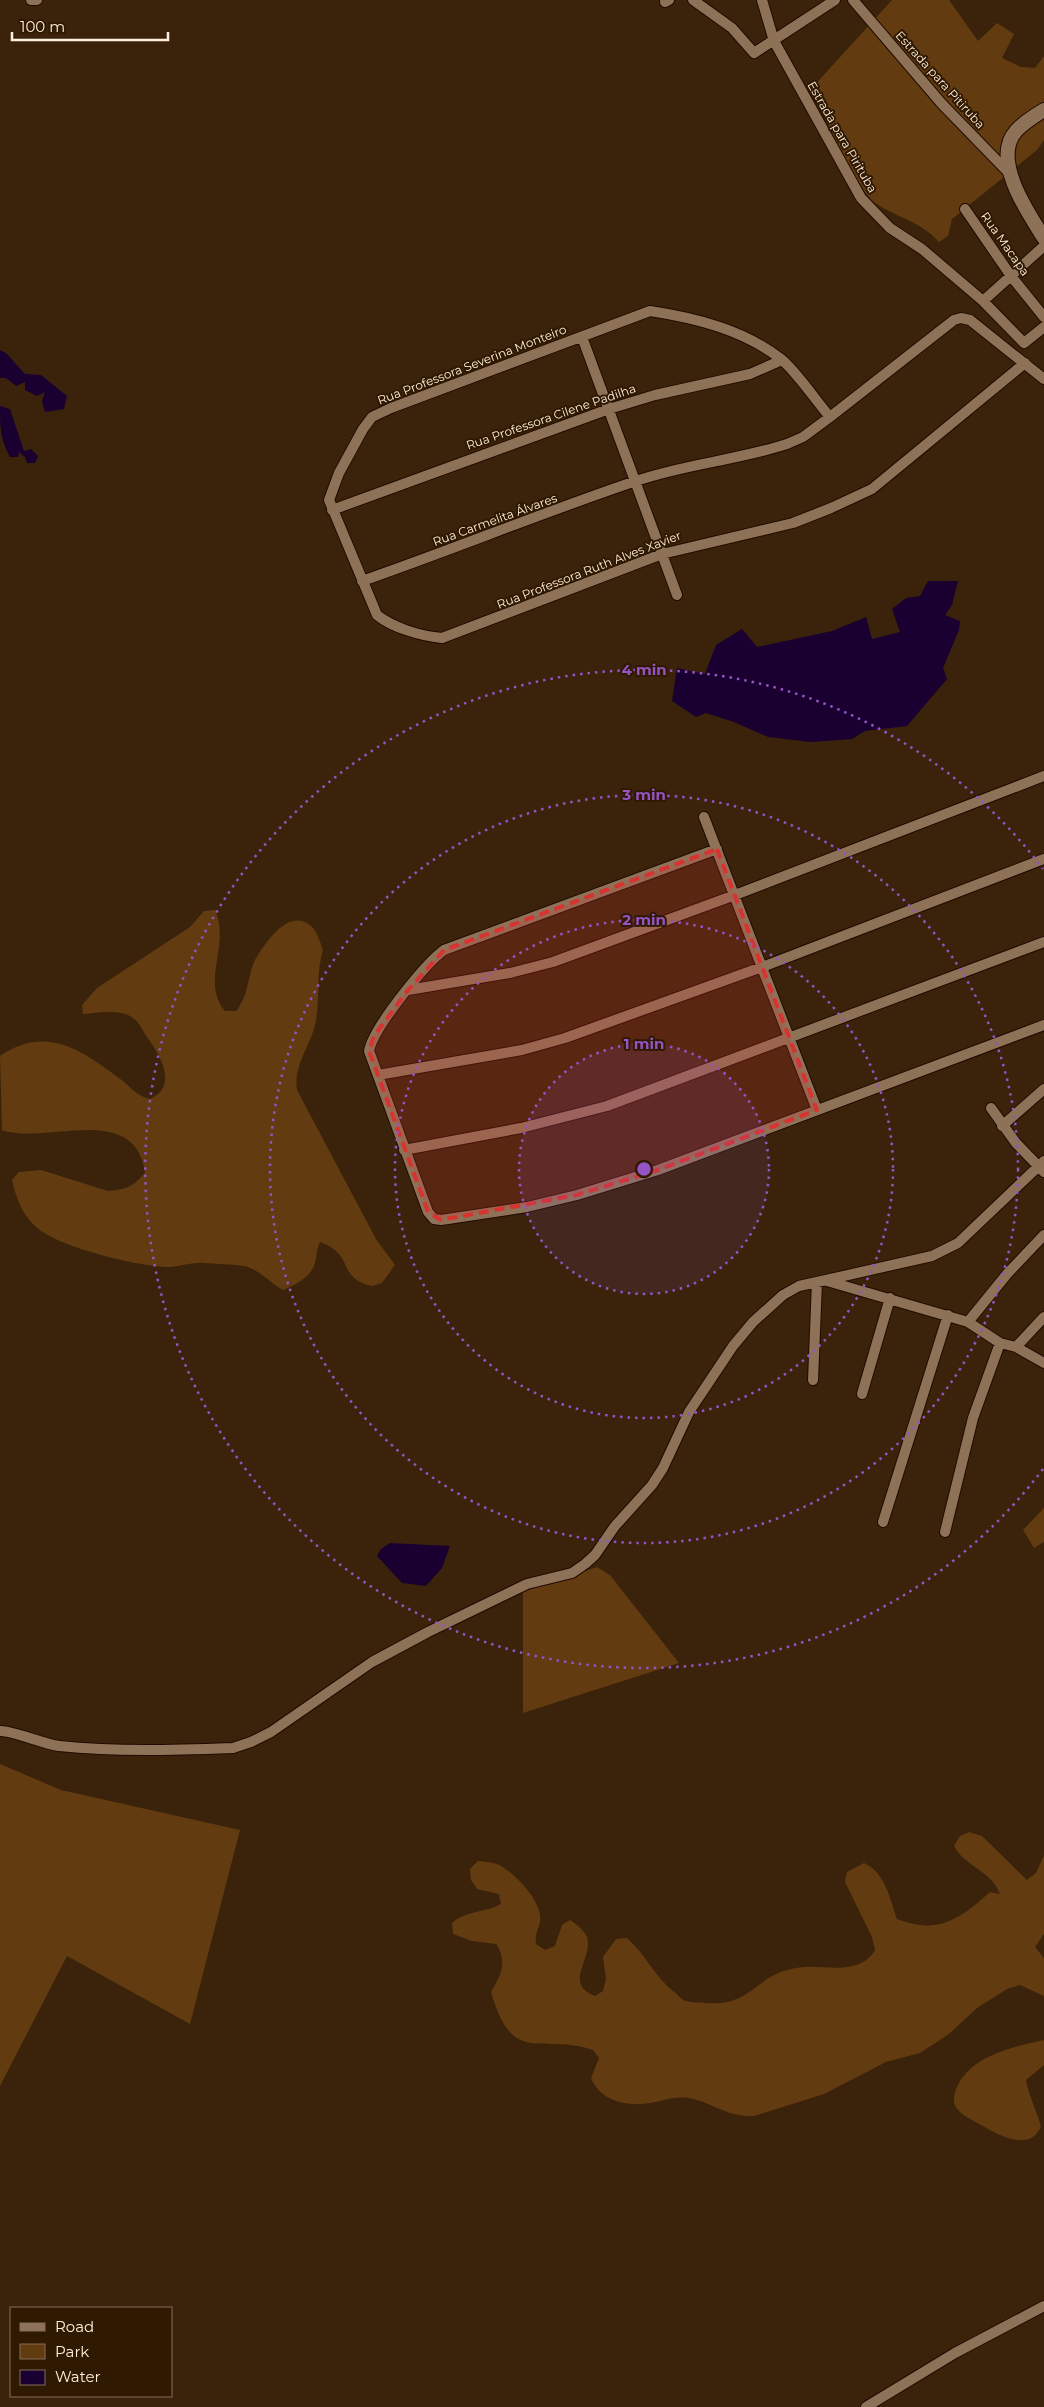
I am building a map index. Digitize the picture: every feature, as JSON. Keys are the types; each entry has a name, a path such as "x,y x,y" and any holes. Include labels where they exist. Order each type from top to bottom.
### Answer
{"main road":[{"path":"1044,110 1015,132 1009,144 1007,158 1011,174 1044,238"}],"street":[{"path":"31,0 37,0"},
{"path":"693,0 732,28 754,53 835,0"},
{"name":"Estrada para Pirituba","path":"762,0 774,41 861,198 890,228 922,249 983,301 1024,343 1044,327"},
{"name":"Estrada para Pitiruba","path":"853,0 942,104 1011,174"},
{"name":"Rua Macapa","path":"965,209 1011,276 1044,317"},
{"path":"983,301 1044,246"},
{"name":"Rua Professora Severina Monteiro","path":"332,510 329,500 335,481 363,429 372,417 391,408 650,311 677,315 744,335 782,360"},
{"name":"Rua Carmelita Álvares","path":"362,581 461,547 636,481 673,469 787,444 803,437 954,320 961,318 970,320 1025,363"},
{"path":"582,337 677,595"},
{"path":"782,360 830,417"},
{"name":"Rua Professora Cilene Padilha","path":"332,510 609,409 655,394 750,374 782,360"},
{"path":"1025,363 1044,378"},
{"name":"Rua Professora Ruth Alves Xavier","path":"362,581 373,609 384,620 428,637 442,638 452,636 662,554 793,523 872,489 1025,363"},
{"path":"332,510 362,581"},
{"path":"408,990 510,973 553,962 735,895 1044,776"},
{"path":"704,817 818,1110"},
{"path":"717,849 444,950 428,964 408,990 371,1041 369,1051 404,1150 428,1212 434,1219 441,1220 527,1207 577,1195 658,1170 1044,1025"},
{"path":"378,1075 522,1050 564,1038 762,967 1044,859"},
{"path":"404,1150 521,1128 607,1106 1044,942"},
{"path":"1002,1126 1044,1089"},
{"path":"0,1731 5,1730 56,1746 86,1748 233,1748 271,1732 372,1662 428,1632 527,1584 572,1573 595,1555 615,1526 652,1485 663,1468 689,1412 738,1340 753,1322 783,1295 799,1286 944,1252 958,1242 1042,1166 1002,1126 991,1108"},
{"path":"968,1322 1007,1274 1044,1235"},
{"path":"820,1281 890,1298 968,1322 1000,1343 1016,1347 1044,1363"},
{"path":"813,1380 820,1281"},
{"path":"862,1394 890,1298"},
{"path":"883,1522 948,1315"},
{"path":"1016,1347 1044,1317"},
{"path":"945,1532 973,1418 1000,1343"},
{"path":"866,2407 955,2352 1044,2306"}],"highlighted area":[{"path":"717,849 817,1110 658,1170 577,1195 441,1220 428,1212 369,1051 374,1036 408,990 444,950"}],"green space":[{"path":"892,0 949,0 978,41 997,23 1014,34 1002,58 1021,67 1035,68 1044,56 1044,140 1037,150 952,219 948,236 939,242 924,229 883,208 868,196 851,168 811,89"},
{"path":"215,910 219,923 220,937 215,988 218,1000 225,1011 236,1011 240,1005 256,958 279,929 295,921 303,921 313,928 318,937 323,950 316,1020 311,1038 300,1063 297,1090 376,1239 395,1265 382,1283 372,1286 354,1278 338,1253 320,1242 315,1263 309,1274 301,1281 283,1290 255,1270 244,1266 199,1263 169,1267 120,1260 62,1242 47,1234 31,1222 20,1205 12,1180 19,1172 41,1170 108,1191 120,1190 129,1186 137,1181 145,1172 137,1150 124,1137 106,1131 20,1133 2,1130 0,1056 16,1047 32,1042 62,1044 105,1067 141,1096 150,1099 159,1093 164,1086 164,1070 157,1052 138,1022 130,1016 119,1013 83,1014 82,1005 97,988 190,927 204,911"},
{"path":"1044,1508 1044,1542 1034,1548 1023,1530"},
{"path":"597,1567 610,1575 679,1663 523,1713 523,1592"},
{"path":"0,1764 61,1790 240,1830 190,2024 67,1956 0,2086"},
{"path":"969,1832 982,1836 1027,1880 1036,1873 1044,1855 1044,1934 1035,1947 1044,1958 1044,1996 1020,1985 1007,1989 977,2008 949,2034 920,2053 886,2062 824,2094 754,2116 727,2112 688,2098 632,2104 615,2101 608,2097 595,2086 591,2078 599,2058 593,2050 574,2045 530,2043 519,2039 509,2031 499,2016 491,1992 502,1968 500,1950 496,1944 472,1941 453,1934 452,1923 458,1919 501,1904 499,1894 477,1889 471,1880 470,1869 478,1861 493,1863 501,1866 513,1875 535,1901 540,1914 536,1944 545,1950 555,1946 562,1925 570,1920 584,1932 588,1945 580,1977 585,1991 595,1996 603,1991 606,1979 603,1957 616,1939 627,1938 640,1951 667,1986 683,1999 688,2002 720,2003 743,1996 768,1978 791,1969 802,1967 848,1967 868,1959 875,1950 872,1937 845,1882 847,1872 864,1863 871,1867 882,1879 897,1919 912,1924 937,1925 948,1922 969,1910 990,1892 1000,1894 991,1880 964,1859 954,1846 960,1836"},
{"path":"1044,2040 1044,2065 1026,2080 1041,2127 1030,2139 1018,2140 1007,2138 974,2121 955,2106 954,2095 957,2087 963,2076 972,2067 994,2054"}],"water":[{"path":"0,350 6,353 25,374 41,375 67,396 64,409 45,412 42,401 45,392 37,396 25,390 25,382 16,386 6,378 0,378"},
{"path":"0,406 10,409 24,451 31,449 38,456 35,463 27,463 25,457 19,452 18,457 10,457 1,432"},
{"path":"928,581 958,581 952,605 945,615 960,621 959,630 943,668 947,679 907,726 865,731 852,739 811,742 768,737 734,722 706,713 696,717 672,701 677,668 705,674 716,645 742,629 757,647 832,631 866,617 872,639 900,632 892,609 906,598 920,596"},
{"path":"390,1543 450,1546 442,1568 426,1586 402,1583 377,1556 381,1549"}]}
